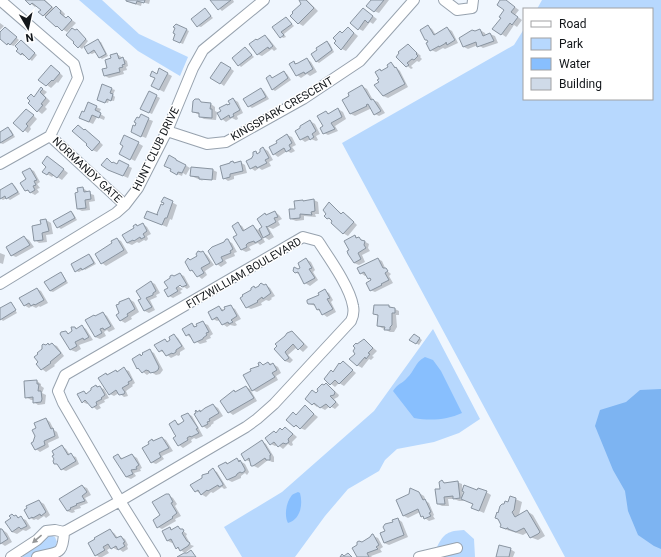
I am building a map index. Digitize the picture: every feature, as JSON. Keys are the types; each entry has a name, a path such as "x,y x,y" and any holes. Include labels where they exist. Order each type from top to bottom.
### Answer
{"street":[{"path":"0,0 74,64 78,78 50,136 0,164"},
{"name":"HUNT CLUB DRIVE","path":"0,284 116,213 124,205 138,188 167,131 193,68 203,50 264,0"},
{"name":"KINGSPARK CRESCENT","path":"167,131 207,144 226,142 303,99 360,61 414,0"},
{"path":"444,0 458,10 472,8 473,0"},
{"name":"NORMANDY GATE","path":"50,136 124,205"},
{"name":"FITZWILLIAM BOULEVARD","path":"11,557 37,540 46,531 55,530 64,532 120,502 227,439 258,419 274,404 351,321 353,316 354,306 349,294 318,241 303,237 65,375 58,391 63,403 120,502"},
{"path":"120,502 155,557"},
{"path":"37,557 56,554 61,550 64,544 64,532"},
{"path":"419,557 457,548"}],"green space":[{"path":"79,0 102,0 139,34 188,57 180,76 138,51"},
{"path":"542,0 661,0 661,557 565,557 342,143 514,45 523,31 523,100 653,100 653,8 538,8"},
{"path":"433,329 480,419 459,433 434,442 397,449 385,460 379,471 348,489 325,516 295,557 242,557 224,527 282,492 374,411"},
{"path":"464,530 474,539 475,557 440,557 437,547 444,536 450,532"},
{"path":"50,535 55,537 57,542 55,548 40,552 31,557 23,557 23,555 35,548 45,537"}],"shaded area":[{"path":"661,389 661,549 638,535 628,511 625,491 613,470 595,426 600,410 626,402 640,390"}],"water":[{"path":"425,357 433,360 441,371 462,413 438,419 414,418 393,391 410,375 421,359"},
{"path":"298,492 300,493 301,497 300,511 296,518 288,523 286,517 287,505 292,495"}],"building":[{"path":"25,0 44,0 52,7 43,16 38,12 41,10 32,3 30,5"},
{"path":"126,0 145,0 144,3 137,1 136,4"},
{"path":"210,0 231,0 218,10"},
{"path":"299,0 306,0 314,8 298,24 290,16 293,13 292,12 301,4"},
{"path":"371,0 384,0 374,12 366,6"},
{"path":"500,0 506,0 515,7 511,12 518,17 512,25 510,23 501,35 492,29 501,18 499,17 504,10 497,5"},
{"path":"56,6 61,11 60,13 66,18 68,16 72,20 62,31 45,17"},
{"path":"205,8 211,16 197,27 191,19"},
{"path":"363,8 373,16 368,23 365,20 358,30 350,23"},
{"path":"286,17 292,24 281,32 284,35 280,38 272,27"},
{"path":"176,24 187,29 180,43 173,40 175,28 173,27"},
{"path":"428,25 434,35 447,27 455,40 447,45 446,42 430,51 426,43 428,42 425,40 420,30"},
{"path":"5,27 17,37 10,45 8,43 7,45 0,39 0,32"},
{"path":"348,27 354,33 341,50 334,43 336,41 333,38 340,31 342,33"},
{"path":"72,28 75,30 77,29 86,39 78,48 66,35"},
{"path":"480,29 483,36 490,33 494,41 477,47 476,42 463,47 459,38 472,30 475,31"},
{"path":"265,35 273,46 269,49 268,47 257,55 249,44"},
{"path":"98,39 106,54 99,58 94,50 88,54 84,47"},
{"path":"21,40 35,53 29,60 22,53 21,55 16,51 18,49 15,46"},
{"path":"327,41 332,50 316,62 311,54 317,50 316,48"},
{"path":"408,44 418,56 414,60 412,59 407,63 409,65 406,67 396,57 399,53 398,52"},
{"path":"245,47 252,55 238,66 232,58"},
{"path":"117,53 119,59 123,57 125,64 122,65 123,67 119,68 120,72 104,76 102,69 107,68 105,60 111,58 110,55"},
{"path":"307,58 313,69 305,74 304,72 296,76 289,64 294,61 295,64 298,63"},
{"path":"221,62 231,68 220,84 210,78"},
{"path":"391,62 395,68 396,67 405,84 383,96 374,85 379,82 375,72 380,69 381,71 388,67 387,65"},
{"path":"51,65 60,73 46,86 38,80"},
{"path":"159,68 168,73 159,90 151,86 155,78 150,76 152,71 157,74"},
{"path":"284,71 288,78 272,90 266,78 270,75 272,78"},
{"path":"102,84 112,88 110,93 113,94 111,101 107,99 105,103 97,100"},
{"path":"362,85 371,100 373,99 381,111 374,115 368,104 366,105 367,106 350,114 342,100 349,96 348,93"},
{"path":"41,87 43,89 40,92 46,98 41,104 43,105 37,112 28,103 30,101 27,98 31,94 34,97"},
{"path":"261,88 266,97 248,107 243,99"},
{"path":"149,91 157,95 149,113 140,109"},
{"path":"233,98 240,110 233,114 234,116 230,118 229,115 221,120 217,113 221,111 219,108 230,104 228,101"},
{"path":"195,99 199,99 201,102 211,103 210,109 212,109 212,118 199,117 199,113 192,112 193,101"},
{"path":"88,102 97,106 95,110 101,113 99,118 92,115 89,122 79,118 82,111 84,112"},
{"path":"338,108 342,117 331,123 335,129 323,134 320,128 323,126 317,116 326,111 328,114"},
{"path":"26,109 34,115 26,124 28,126 23,132 13,123"},
{"path":"141,114 149,118 141,137 131,132 133,125 135,126 136,123 134,122"},
{"path":"310,120 316,131 312,134 314,137 310,140 308,136 300,140 295,131"},
{"path":"78,125 100,142 92,151 86,145 87,144 72,131"},
{"path":"8,127 13,135 0,143 0,132"},
{"path":"287,134 292,143 289,145 291,149 286,152 284,148 273,155 269,147 277,143 276,141"},
{"path":"124,135 139,142 130,160 119,154 123,146 120,144"},
{"path":"263,147 269,158 265,160 267,163 257,168 256,166 250,169 246,161 252,158 253,152 256,151 257,154"},
{"path":"169,155 186,165 182,173 178,172 177,175 170,171 171,169 164,166"},
{"path":"47,156 64,169 57,178 49,172 47,175 42,172 46,167 42,163"},
{"path":"107,158 112,163 117,164 119,160 129,165 123,176 108,170 101,165"},
{"path":"233,161 234,163 241,161 243,171 230,174 230,177 223,179 220,166"},
{"path":"191,167 213,169 212,180 199,179 199,177 190,176"},
{"path":"30,168 37,180 34,181 36,185 33,186 35,190 30,193 28,190 25,191 20,183 26,179 22,172"},
{"path":"12,183 18,192 6,199 5,196 0,199 0,190"},
{"path":"83,187 84,192 90,191 91,199 85,200 86,208 77,209 75,193 78,192 77,188"},
{"path":"164,197 173,201 167,218 165,218 162,225 144,218 147,211 158,215 157,214 161,204 163,205 164,203 161,202"},
{"path":"314,199 315,211 311,212 312,215 300,214 300,218 290,219 289,209 295,209 294,201"},
{"path":"329,202 341,214 343,212 354,222 343,234 331,223 332,221 329,218 327,219 324,216 326,214 323,210"},
{"path":"71,211 75,218 57,228 53,221"},
{"path":"275,211 278,217 274,218 276,222 267,227 266,226 270,234 263,238 259,229 262,227 257,219 265,213 266,215"},
{"path":"46,219 49,231 42,233 43,240 34,241 32,226 41,224 40,220"},
{"path":"238,222 243,231 253,225 262,239 255,243 254,241 248,243 246,245 247,247 241,250 233,237 237,235 232,226"},
{"path":"143,223 147,231 143,234 145,237 141,239 140,237 127,243 122,235 134,228 133,226 136,224 137,226"},
{"path":"355,235 356,238 359,237 361,240 365,241 364,245 366,248 358,253 361,259 354,263 348,254 347,251 349,250 344,241"},
{"path":"24,236 30,245 11,256 6,247"},
{"path":"117,238 124,250 101,264 95,254"},
{"path":"228,239 233,249 230,251 231,253 221,257 223,261 216,265 208,251 212,247 224,242"},
{"path":"198,251 203,251 210,263 201,268 204,273 197,277 192,270 190,271 185,262 188,258 190,260 197,256 196,254"},
{"path":"89,254 94,263 75,272 71,264"},
{"path":"306,258 312,268 309,269 315,278 304,284 298,272 295,273 293,271 294,267 298,269 300,268 298,263"},
{"path":"378,258 383,268 386,268 388,271 385,273 389,280 370,291 366,283 371,280 370,278 368,279 364,272 360,274 357,268"},
{"path":"61,272 66,281 50,291 44,282"},
{"path":"180,273 187,285 182,287 180,285 176,288 178,291 168,297 164,290 168,288 164,282 170,278 170,276"},
{"path":"151,281 156,291 153,295 146,298 152,307 144,311 138,300 141,299 136,291"},
{"path":"261,283 264,285 266,284 271,293 263,299 262,297 257,301 258,302 246,308 240,298 243,296 242,295 251,290 251,288 254,286 255,288 259,286"},
{"path":"37,288 44,300 35,305 34,304 31,306 29,303 24,306 19,298"},
{"path":"325,289 330,298 327,299 333,309 322,315 314,304 308,304 307,300 319,295 318,293"},
{"path":"129,298 135,309 120,321 116,315 119,313 116,305 119,304 119,302"},
{"path":"11,302 16,310 0,320 0,308"},
{"path":"231,305 237,316 231,320 233,322 229,324 228,322 222,325 217,317 212,320 208,312 219,306 222,311 225,309 224,307"},
{"path":"374,305 389,305 389,307 395,308 395,313 392,313 392,325 390,330 384,330 385,327 377,326 378,315 373,314"},
{"path":"103,312 111,326 104,330 103,328 100,329 102,333 95,337 85,320"},
{"path":"203,321 209,332 206,333 207,335 203,339 194,343 189,334 186,336 182,329 192,323 194,327 197,326 196,324"},
{"path":"82,325 89,337 75,342 77,346 70,350 60,334 61,332 66,331 68,334 72,331 71,327 75,327 76,329"},
{"path":"292,331 304,344 298,350 293,344 285,352 289,358 285,361 274,349 277,346 275,344 287,333"},
{"path":"174,334 182,346 173,354 172,353 166,356 162,350 159,352 154,345 165,339 167,342 170,340 169,337"},
{"path":"414,334 420,338 416,344 409,340"},
{"path":"364,339 373,348 368,353 370,354 366,359 365,357 357,366 349,359 355,354 353,351 355,348 353,346"},
{"path":"48,343 49,345 52,343 61,353 41,370 36,364 38,362 34,357 42,349 43,344 46,345"},
{"path":"150,349 159,367 158,370 150,373 146,370 142,373 138,368 137,369 132,359 140,354 141,356 143,354 142,353"},
{"path":"343,361 353,370 339,384 335,380 330,385 324,379 331,370 333,372 339,363 340,364"},
{"path":"260,362 263,365 268,362 270,365 273,363 277,370 272,373 275,377 252,391 243,375 251,371 250,369 259,366 258,363"},
{"path":"124,367 132,380 128,382 129,384 122,388 125,392 124,394 119,395 116,390 109,395 98,378 106,373 107,375 116,370 117,372"},
{"path":"37,380 37,384 39,384 38,391 41,391 42,399 41,402 33,403 33,397 25,398 24,381"},
{"path":"326,383 335,392 334,395 330,396 336,402 330,408 326,404 320,408 314,403 312,405 305,399 312,390 316,393 318,391 317,389 322,384 324,385"},
{"path":"96,385 97,387 100,386 105,395 101,398 102,399 96,402 97,405 92,408 85,400 82,403 77,394 84,391 86,394"},
{"path":"246,386 254,398 228,413 220,401 234,390 235,392"},
{"path":"213,404 219,413 209,419 210,421 207,422 208,424 202,427 194,414 196,413 195,411 196,410 197,412 200,410 200,412"},
{"path":"305,405 314,414 300,429 296,425 294,427 286,420 293,412 296,415"},
{"path":"188,413 198,428 196,429 199,433 191,437 190,436 187,438 188,440 178,446 173,438 176,436 169,424 175,420 178,425 184,421 181,416"},
{"path":"46,418 51,429 53,428 55,436 44,441 45,445 35,450 31,443 33,442 35,436 32,430 36,428 34,423"},
{"path":"285,427 293,434 288,439 289,442 286,444 283,443 278,447 274,442 270,445 265,438 274,431 276,433 280,428 282,430"},
{"path":"162,437 169,448 159,453 161,457 151,463 142,448 149,444 148,442 152,439 153,441"},
{"path":"262,440 271,455 270,460 266,460 265,458 251,466 249,458 245,461 241,454"},
{"path":"62,445 68,455 71,453 76,461 61,470 57,464 54,464 54,459 52,456 54,455 52,451"},
{"path":"118,454 121,459 132,454 139,465 136,467 137,469 131,470 133,474 126,477 113,457"},
{"path":"237,458 239,462 240,460 245,471 242,473 240,472 236,476 227,480 218,466 226,462 227,464"},
{"path":"213,468 223,485 219,487 218,485 208,491 207,490 201,495 198,490 195,492 190,485 202,478 202,475 209,473 208,472"},
{"path":"442,480 444,483 458,481 460,498 453,499 453,496 444,497 445,504 437,504 435,489 440,489 439,482"},
{"path":"82,485 87,492 82,496 85,501 76,504 77,505 67,511 59,499"},
{"path":"464,485 477,490 478,488 487,491 479,511 471,508 473,504 461,499 464,492 462,491"},
{"path":"410,488 419,492 423,500 425,499 431,512 429,513 431,516 424,519 423,516 421,517 418,509 403,516 396,500 409,494"},
{"path":"166,494 169,494 173,502 171,503 177,513 172,517 173,518 157,528 153,520 160,515 152,502"},
{"path":"510,496 516,498 514,510 512,512 515,517 527,510 540,532 538,534 530,538 524,528 516,532 508,528 506,529 500,527 501,525 498,519 495,518 500,506 504,504 505,501 508,502"},
{"path":"39,500 46,512 41,516 40,514 29,519 24,510 27,508 26,506"},
{"path":"12,514 14,516 16,515 18,518 21,516 27,526 21,529 19,527 12,532 5,522 11,518 9,516"},
{"path":"398,518 404,535 384,543 380,533 385,531 383,527 385,524 393,522 392,520"},
{"path":"178,526 180,529 183,529 184,531 182,533 190,543 180,551 178,547 176,549 171,539 167,541 162,531 170,527 171,530"},
{"path":"0,529 2,529 8,539 0,544"},
{"path":"110,529 116,538 121,536 125,542 123,543 125,546 118,550 116,546 111,549 108,544 103,547 105,550 95,556 88,543"},
{"path":"372,534 379,545 376,547 378,549 367,553 369,557 357,557 352,548 357,545 357,542 362,542"},
{"path":"499,545 511,548 509,557 496,557"},
{"path":"191,550 196,557 177,557 187,553"},
{"path":"348,553 352,557 340,557 342,554 344,556"}]}
